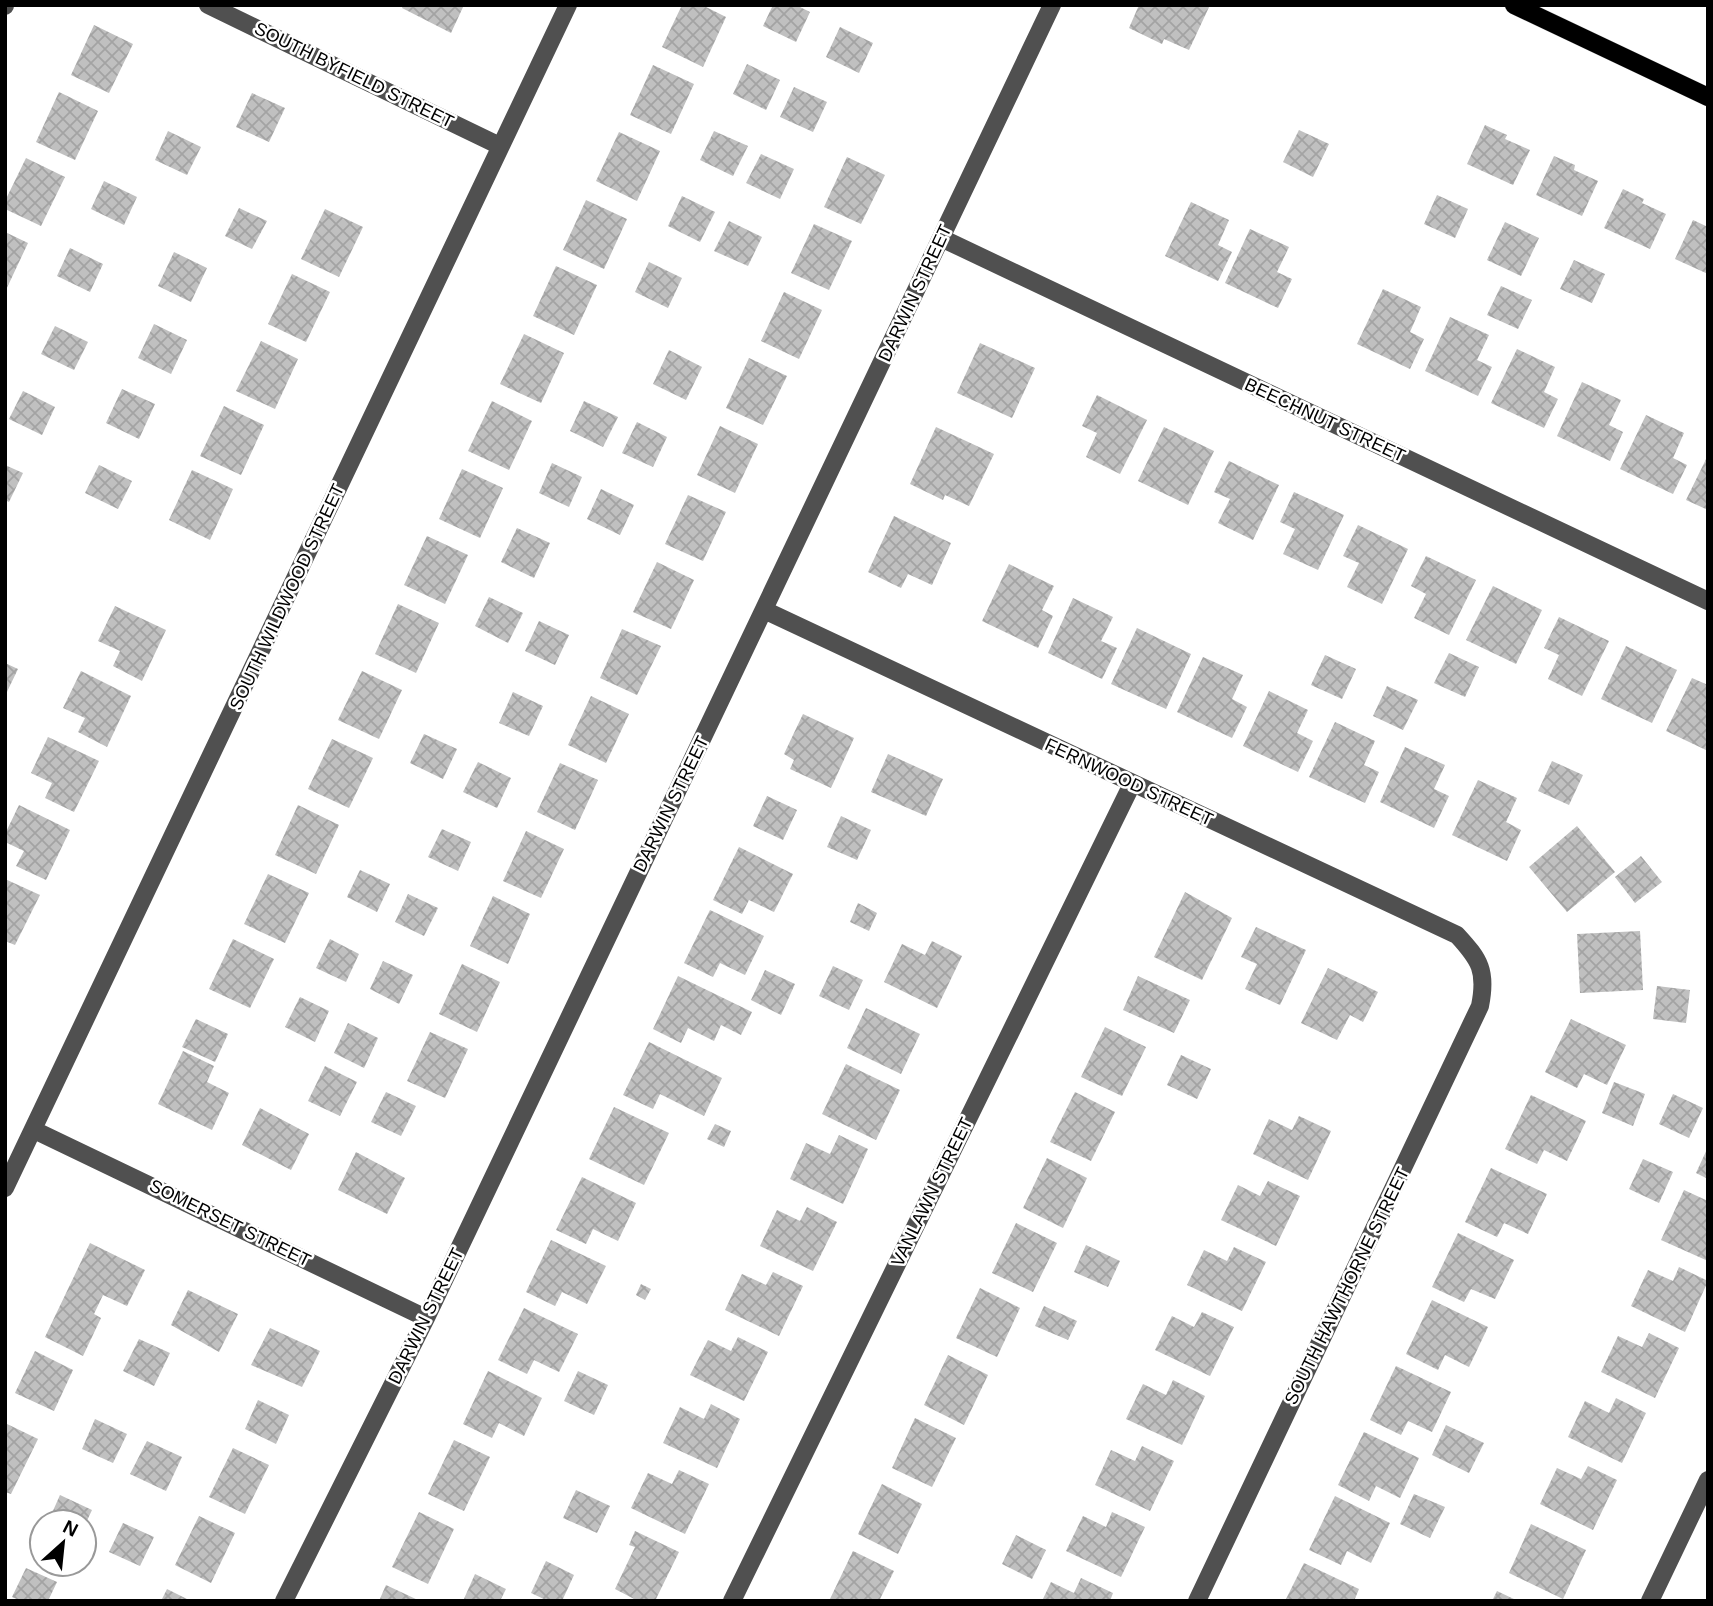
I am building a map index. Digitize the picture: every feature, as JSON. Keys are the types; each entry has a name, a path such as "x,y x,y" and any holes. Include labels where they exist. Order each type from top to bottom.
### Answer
{"main road":[{"path":"1514,5 1708,97"}],"street":[{"name":"SOUTH BYFIELD STREET","path":"208,5 500,146"},
{"name":"SOUTH WILDWOOD STREET","path":"5,1188 9,1169 34,1130 568,5"},
{"name":"DARWIN STREET","path":"284,1601 426,1318 1052,5"},
{"name":"BEECHNUT STREET","path":"942,239 1708,601"},
{"name":"FERNWOOD STREET","path":"764,610 1457,935 1474,953 1481,968"},
{"name":"VANLAWN STREET","path":"732,1601 1132,784"},
{"name":"SOUTH HAWTHORNE STREET","path":"1197,1601 1480,1006 1485,983 1481,968"},
{"name":"SOMERSET STREET","path":"34,1130 426,1318"},
{"path":"1650,1601 1708,1480"}],"building":[{"path":"403,5 464,5 451,33 402,8"},
{"path":"682,5 702,5 726,17 703,67 662,47"},
{"path":"773,5 796,5 810,12 796,42 763,26"},
{"path":"1139,5 1210,5 1189,50 1164,39 1162,44 1129,28"},
{"path":"94,25 133,44 109,93 71,75"},
{"path":"840,27 873,43 859,73 826,57"},
{"path":"747,64 780,80 766,110 733,94"},
{"path":"653,65 694,84 671,134 630,115"},
{"path":"794,87 827,102 813,132 780,117"},
{"path":"59,92 98,111 75,160 36,142"},
{"path":"252,93 285,108 269,142 236,127"},
{"path":"1485,125 1507,135 1505,139 1530,150 1513,185 1467,164"},
{"path":"1299,130 1329,144 1313,177 1283,162"},
{"path":"168,131 201,147 187,175 155,160"},
{"path":"714,131 748,146 733,176 700,160"},
{"path":"619,132 660,151 637,201 596,181"},
{"path":"761,154 794,169 780,199 746,183"},
{"path":"1554,156 1575,165 1574,170 1598,181 1582,216 1536,195"},
{"path":"847,157 885,175 861,224 824,207"},
{"path":"26,158 65,177 41,226 5,209 5,201"},
{"path":"104,181 137,197 124,225 91,209"},
{"path":"1623,189 1644,199 1642,203 1666,214 1650,249 1604,228"},
{"path":"1437,195 1468,209 1455,238 1424,224"},
{"path":"682,196 715,212 700,242 668,226"},
{"path":"586,200 627,219 604,269 563,250"},
{"path":"1191,202 1229,220 1218,245 1232,252 1218,281 1165,256"},
{"path":"239,208 267,221 252,249 225,236"},
{"path":"325,209 363,227 339,277 301,259"},
{"path":"1693,220 1708,227 1708,274 1675,259"},
{"path":"729,221 762,237 748,266 714,251"},
{"path":"1505,222 1539,238 1521,276 1487,260"},
{"path":"814,224 852,241 829,290 791,273"},
{"path":"1250,229 1289,247 1277,272 1292,279 1278,308 1225,283"},
{"path":"5,232 28,243 5,292"},
{"path":"70,248 103,264 90,292 57,276"},
{"path":"174,252 207,268 191,302 158,286"},
{"path":"1574,260 1605,274 1592,303 1560,289"},
{"path":"649,262 682,278 668,308 635,292"},
{"path":"556,266 597,285 574,335 533,316"},
{"path":"292,274 330,292 306,342 268,324"},
{"path":"1501,286 1532,300 1518,329 1487,315"},
{"path":"1383,289 1421,307 1410,332 1424,339 1410,369 1357,344"},
{"path":"784,292 822,310 799,359 761,341"},
{"path":"1450,317 1489,335 1477,360 1492,367 1478,396 1425,371"},
{"path":"154,324 187,340 171,374 138,358"},
{"path":"55,326 88,342 74,370 41,354"},
{"path":"524,334 564,353 541,403 500,384"},
{"path":"261,341 298,359 275,409 236,391"},
{"path":"980,343 1035,368 1012,418 957,393"},
{"path":"1517,349 1555,367 1544,392 1558,399 1544,428 1491,403"},
{"path":"669,350 702,367 686,400 653,384"},
{"path":"749,358 787,376 763,425 726,408"},
{"path":"1582,382 1621,400 1609,425 1623,432 1610,461 1557,436"},
{"path":"122,389 155,404 139,439 106,423"},
{"path":"23,391 55,407 42,435 9,419"},
{"path":"1097,395 1147,420 1120,474 1086,457 1097,433 1082,426"},
{"path":"492,401 532,421 509,470 468,451"},
{"path":"584,401 618,417 603,447 570,431"},
{"path":"224,406 264,425 241,475 200,456"},
{"path":"1646,415 1684,433 1673,458 1687,465 1673,494 1620,469"},
{"path":"637,422 667,437 653,467 622,453"},
{"path":"720,426 758,444 735,493 697,475"},
{"path":"936,427 994,454 969,506 945,495 943,500 910,484"},
{"path":"1164,427 1214,451 1188,505 1138,481"},
{"path":"1708,455 1708,510 1686,500"},
{"path":"1229,461 1279,485 1253,540 1218,523 1230,499 1214,492"},
{"path":"552,463 582,477 569,507 539,493"},
{"path":"5,465 23,473 9,502 5,500"},
{"path":"99,465 132,481 118,509 85,493"},
{"path":"462,469 503,488 480,538 439,519"},
{"path":"192,470 233,489 210,540 169,520"},
{"path":"601,489 634,505 620,535 587,519"},
{"path":"1294,492 1344,515 1318,570 1283,554 1295,529 1280,522"},
{"path":"688,495 726,512 703,561 665,544"},
{"path":"894,516 951,543 932,585 908,574 901,588 868,572"},
{"path":"1358,525 1408,549 1382,604 1347,587 1359,563 1343,556"},
{"path":"517,528 550,543 534,578 501,562"},
{"path":"427,536 468,555 445,604 404,585"},
{"path":"1426,556 1476,580 1449,635 1414,618 1426,594 1411,586"},
{"path":"657,562 694,580 671,629 633,612"},
{"path":"1009,564 1054,586 1042,610 1053,616 1038,648 982,621"},
{"path":"1493,586 1542,610 1516,664 1466,640"},
{"path":"489,597 523,613 508,643 475,626"},
{"path":"1073,598 1113,617 1101,641 1117,648 1102,679 1048,653"},
{"path":"398,604 439,623 416,673 375,654"},
{"path":"115,606 166,630 142,681 113,666 120,651 98,641"},
{"path":"1559,617 1609,641 1582,696 1548,679 1559,655 1544,648"},
{"path":"539,621 569,635 555,665 525,651"},
{"path":"1137,628 1191,654 1166,709 1111,684"},
{"path":"622,629 661,646 637,695 600,678"},
{"path":"1626,646 1677,670 1652,723 1601,699"},
{"path":"1449,653 1479,667 1465,697 1434,683"},
{"path":"1325,655 1356,669 1342,699 1311,685"},
{"path":"1203,657 1243,675 1232,699 1247,707 1232,738 1177,712"},
{"path":"5,663 18,669 5,696"},
{"path":"81,671 131,696 107,747 78,732 85,718 63,708"},
{"path":"362,671 402,690 379,739 338,720"},
{"path":"1692,678 1708,685 1708,751 1666,731"},
{"path":"1387,686 1418,700 1403,730 1373,716"},
{"path":"1269,691 1308,710 1297,733 1313,741 1298,772 1243,746"},
{"path":"513,692 543,706 529,736 499,723"},
{"path":"591,696 629,714 606,763 568,745"},
{"path":"803,714 854,738 831,788 790,769 794,760 784,754"},
{"path":"1335,722 1375,741 1364,765 1379,772 1365,803 1309,777"},
{"path":"424,734 457,749 443,779 410,763"},
{"path":"48,737 99,761 74,812 45,798 52,783 31,773"},
{"path":"332,739 373,758 349,808 308,789"},
{"path":"1405,747 1445,765 1434,789 1449,796 1434,828 1380,802"},
{"path":"888,754 943,779 926,816 871,792"},
{"path":"1552,761 1583,775 1569,805 1538,791"},
{"path":"478,762 511,778 497,808 463,792"},
{"path":"560,763 598,780 575,830 537,812"},
{"path":"1478,780 1517,798 1506,822 1521,830 1507,861 1452,835"},
{"path":"767,796 797,810 783,840 753,826"},
{"path":"19,805 70,830 46,880 16,866 24,851 5,842 5,834"},
{"path":"298,805 339,825 316,874 275,855"},
{"path":"841,816 871,830 857,860 827,847"},
{"path":"1577,826 1615,872 1567,912 1529,867"},
{"path":"442,829 471,842 458,871 428,857"},
{"path":"526,831 564,849 541,898 503,881"},
{"path":"739,847 793,874 774,912 749,900 742,914 713,900"},
{"path":"1641,856 1662,882 1635,903 1615,877"},
{"path":"360,870 390,884 377,912 347,897"},
{"path":"268,874 309,893 285,943 244,924"},
{"path":"5,879 40,895 15,945 5,941"},
{"path":"1185,892 1232,918 1202,980 1154,957"},
{"path":"408,894 438,908 424,936 395,922"},
{"path":"493,896 530,914 508,964 470,946"},
{"path":"858,903 877,913 869,931 850,922"},
{"path":"710,910 764,936 745,975 720,963 713,977 684,963"},
{"path":"1256,927 1306,950 1280,1005 1245,989 1257,964 1241,957"},
{"path":"1640,931 1643,990 1580,993 1577,934"},
{"path":"233,939 274,959 250,1008 209,989"},
{"path":"330,939 359,954 346,982 316,968"},
{"path":"932,941 962,956 937,1008 884,982 902,944 925,955"},
{"path":"383,961 413,975 399,1004 370,989"},
{"path":"462,964 500,982 477,1032 439,1014"},
{"path":"833,966 863,980 849,1010 819,996"},
{"path":"1328,968 1378,992 1363,1022 1350,1015 1337,1040 1301,1023"},
{"path":"765,970 795,984 781,1015 751,1000"},
{"path":"678,976 752,1012 741,1035 721,1025 714,1041 688,1028 681,1043 653,1029"},
{"path":"1138,976 1190,1000 1174,1033 1123,1010"},
{"path":"1657,986 1690,990 1686,1023 1653,1019"},
{"path":"300,997 329,1011 315,1042 285,1027"},
{"path":"866,1008 920,1034 901,1074 847,1048"},
{"path":"196,1019 228,1034 215,1062 182,1047"},
{"path":"1571,1019 1626,1045 1607,1085 1584,1074 1577,1088 1545,1072"},
{"path":"348,1023 378,1038 364,1068 334,1053"},
{"path":"1105,1027 1146,1047 1122,1096 1081,1077"},
{"path":"430,1032 468,1049 445,1098 407,1081"},
{"path":"649,1042 722,1078 704,1116 660,1094 653,1109 623,1095"},
{"path":"183,1051 214,1066 207,1082 229,1093 212,1130 158,1104"},
{"path":"1181,1055 1211,1069 1197,1099 1167,1085"},
{"path":"846,1064 900,1090 876,1140 822,1114"},
{"path":"325,1066 357,1082 340,1116 308,1101"},
{"path":"1614,1082 1645,1094 1633,1126 1602,1113"},
{"path":"386,1092 416,1106 401,1136 371,1122"},
{"path":"1075,1092 1115,1112 1091,1161 1050,1142"},
{"path":"1673,1094 1703,1108 1689,1138 1659,1124"},
{"path":"1531,1095 1586,1121 1567,1161 1544,1150 1537,1164 1505,1149"},
{"path":"614,1107 669,1133 644,1185 589,1159"},
{"path":"260,1108 309,1134 291,1170 242,1145"},
{"path":"1299,1116 1331,1131 1308,1180 1253,1154 1269,1119 1292,1130"},
{"path":"715,1124 731,1131 724,1147 707,1139"},
{"path":"839,1135 868,1149 843,1204 790,1179 806,1143 830,1154"},
{"path":"1708,1147 1708,1179 1696,1173"},
{"path":"356,1152 405,1178 387,1214 338,1190"},
{"path":"1047,1158 1087,1178 1063,1228 1023,1208"},
{"path":"1643,1159 1673,1172 1659,1203 1629,1189"},
{"path":"1491,1168 1547,1194 1528,1234 1504,1223 1497,1237 1465,1222"},
{"path":"582,1177 636,1203 618,1241 593,1229 586,1244 556,1230"},
{"path":"1268,1181 1300,1196 1276,1246 1221,1220 1238,1185 1260,1196"},
{"path":"1684,1190 1708,1201 1708,1261 1661,1240"},
{"path":"807,1207 837,1222 813,1271 760,1246 777,1210 800,1221"},
{"path":"1016,1223 1057,1243 1033,1292 992,1273"},
{"path":"1458,1233 1514,1260 1495,1299 1471,1289 1464,1302 1432,1287"},
{"path":"551,1240 606,1266 587,1304 562,1292 555,1306 526,1292"},
{"path":"90,1243 145,1270 127,1306 103,1295 94,1314 101,1318 83,1356 45,1337"},
{"path":"1086,1245 1120,1261 1108,1287 1074,1272"},
{"path":"1234,1247 1266,1262 1242,1311 1187,1285 1204,1250 1227,1261"},
{"path":"1679,1267 1708,1281 1685,1332 1631,1306 1648,1270 1673,1281"},
{"path":"773,1272 803,1286 779,1336 725,1310 742,1274 766,1285"},
{"path":"641,1284 651,1289 645,1300 636,1295"},
{"path":"980,1288 1020,1308 997,1357 956,1338"},
{"path":"188,1290 238,1314 219,1352 171,1325"},
{"path":"1432,1300 1488,1327 1469,1367 1445,1355 1438,1370 1406,1354"},
{"path":"1044,1306 1077,1321 1068,1340 1035,1326"},
{"path":"524,1308 578,1334 559,1372 534,1360 527,1374 498,1360"},
{"path":"1202,1312 1234,1327 1210,1376 1155,1350 1172,1316 1194,1327"},
{"path":"270,1328 320,1351 302,1387 251,1365"},
{"path":"1649,1333 1679,1348 1655,1398 1601,1372 1618,1336 1642,1347"},
{"path":"738,1337 768,1352 744,1401 690,1375 708,1340 731,1351"},
{"path":"139,1339 170,1353 154,1386 123,1371"},
{"path":"35,1351 73,1370 54,1411 15,1393"},
{"path":"948,1355 988,1375 964,1425 924,1405"},
{"path":"1396,1366 1451,1392 1432,1432 1408,1421 1401,1435 1370,1420"},
{"path":"488,1371 542,1398 524,1436 499,1423 492,1438 463,1424"},
{"path":"578,1371 608,1385 594,1415 564,1401"},
{"path":"1173,1380 1205,1396 1182,1445 1126,1419 1143,1384 1166,1395"},
{"path":"1616,1398 1646,1413 1622,1463 1568,1437 1585,1401 1609,1413"},
{"path":"258,1400 289,1415 276,1444 245,1429"},
{"path":"711,1404 740,1419 717,1468 663,1443 680,1407 704,1419"},
{"path":"915,1418 956,1438 932,1487 892,1468"},
{"path":"95,1419 127,1434 113,1463 82,1449"},
{"path":"5,1423 38,1439 11,1494 5,1492"},
{"path":"1446,1425 1484,1443 1469,1473 1432,1455"},
{"path":"1364,1432 1419,1458 1400,1498 1376,1486 1369,1501 1338,1485"},
{"path":"454,1440 490,1457 464,1511 428,1494"},
{"path":"147,1441 182,1457 166,1491 130,1474"},
{"path":"1142,1446 1174,1461 1150,1511 1095,1485 1111,1450 1135,1461"},
{"path":"233,1448 269,1465 245,1514 209,1497"},
{"path":"1588,1466 1617,1480 1593,1530 1540,1504 1557,1468 1581,1479"},
{"path":"679,1470 709,1484 685,1534 631,1508 648,1473 672,1484"},
{"path":"882,1484 922,1504 898,1554 858,1534"},
{"path":"576,1490 610,1506 597,1533 563,1518"},
{"path":"1414,1494 1445,1507 1430,1538 1400,1524"},
{"path":"60,1495 88,1508 54,1508"},
{"path":"1335,1496 1390,1523 1371,1563 1347,1551 1341,1565 1309,1550"},
{"path":"419,1512 454,1529 428,1584 392,1567"},
{"path":"1112,1512 1145,1527 1121,1577 1066,1551 1083,1516 1106,1527"},
{"path":"199,1516 235,1533 211,1583 175,1565"},
{"path":"123,1523 154,1537 140,1566 109,1552"},
{"path":"1531,1524 1586,1550 1563,1599 1509,1573"},
{"path":"635,1531 679,1552 655,1601 638,1601 615,1589 635,1547 629,1545"},
{"path":"1016,1535 1046,1550 1032,1579 1002,1564"},
{"path":"853,1551 894,1571 879,1601 829,1601"},
{"path":"546,1561 574,1575 562,1601 548,1601 531,1593"},
{"path":"1304,1563 1359,1589 1354,1601 1285,1601"},
{"path":"26,1568 28,1578 48,1578 57,1582 48,1601 21,1601 12,1597"},
{"path":"475,1574 506,1589 500,1601 463,1601"},
{"path":"1081,1578 1113,1593 1110,1601 1042,1601 1051,1582 1074,1593"},
{"path":"386,1585 420,1601 379,1601"},
{"path":"167,1589 191,1601 161,1601"},
{"path":"1497,1591 1518,1601 1492,1601"}]}
